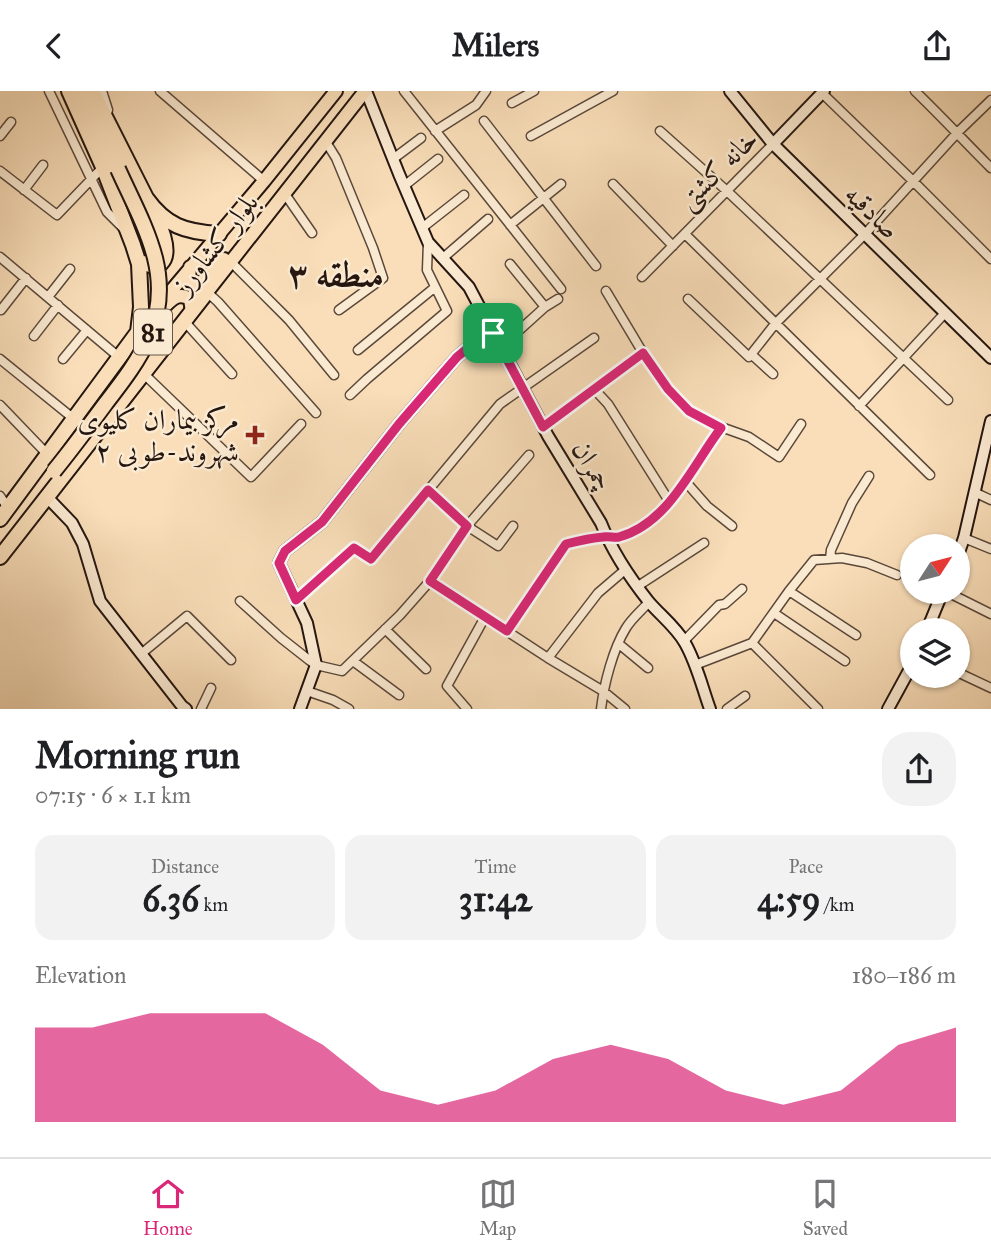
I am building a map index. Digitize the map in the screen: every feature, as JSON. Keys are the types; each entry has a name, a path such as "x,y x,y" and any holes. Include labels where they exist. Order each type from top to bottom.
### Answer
{"highway":[{"name":"81","path":"0,541 133,369 147,346 157,317 159,296 155,259 145,231 69,91"},
{"name":"81","path":"81,91 111,168 131,240"},
{"path":"92,91 155,215 167,249 166,257 156,266 149,265 131,240"},
{"path":"146,198 155,211 178,227 219,234"},
{"name":"بلوار کشاورز","path":"131,240 139,264 141,286 138,332"},
{"name":"بلوار کشاورز","path":"0,557 207,292"},
{"name":"81","path":"3,508 48,456 138,332"}],"main road":[{"name":"بلوار کشاورز","path":"138,332 336,91"},
{"name":"بلوار کشاورز","path":"207,292 366,91"},
{"path":"190,267 190,279 195,284 204,281 244,236 264,220"},
{"path":"138,332 174,297 190,299 188,317"}],"street":[{"path":"49,91 107,212 131,240"},
{"path":"102,91 120,146"},
{"path":"160,91 264,181"},
{"name":"چمران","path":"366,91 428,242 469,287 543,427 601,523 625,569 649,602 684,641 710,709"},
{"path":"404,91 561,289"},
{"path":"436,131 476,106 485,91"},
{"path":"512,103 534,91"},
{"path":"531,136 613,91"},
{"name":"صادقیه","path":"730,91 773,144 991,358"},
{"path":"915,91 991,168"},
{"path":"823,92 991,259"},
{"name":"خانه کشتی","path":"642,277 823,92"},
{"path":"688,299 749,357 775,324 991,100"},
{"path":"484,121 596,266"},
{"path":"0,136 11,122"},
{"path":"660,131 948,400"},
{"path":"393,159 421,138"},
{"path":"326,142 336,158 383,278 339,310"},
{"path":"404,186 438,159"},
{"path":"24,190 43,165"},
{"path":"0,171 57,215 91,181 111,168"},
{"path":"510,225 561,184"},
{"path":"613,184 673,246"},
{"path":"285,194 312,233"},
{"path":"422,227 464,195"},
{"path":"443,258 488,219"},
{"path":"685,234 930,475"},
{"path":"350,395 447,311 427,270 428,242"},
{"path":"0,257 120,358"},
{"path":"230,262 289,320 334,375"},
{"path":"510,264 545,307"},
{"path":"48,297 70,269"},
{"path":"1,310 26,278"},
{"path":"358,350 434,288"},
{"path":"606,291 643,353 668,389 689,411 721,428 749,437 779,457 801,424"},
{"path":"207,292 316,413"},
{"path":"499,344 558,299"},
{"path":"34,336 58,305"},
{"path":"859,406 945,313"},
{"path":"188,317 232,374"},
{"path":"63,359 86,330"},
{"path":"300,709 316,665 307,624 279,563 285,551 322,522 457,357 493,333"},
{"path":"296,600 354,548 371,559 500,404 594,338"},
{"path":"543,427 643,353"},
{"path":"751,354 773,374"},
{"path":"0,359 75,419"},
{"path":"144,374 251,477 301,424"},
{"path":"596,390 608,404 669,501"},
{"path":"0,405 48,456"},
{"path":"965,534 988,448 991,421"},
{"path":"507,631 566,544 606,536 615,538 638,530 663,509 721,428"},
{"path":"240,601 316,665 342,671 430,581 467,526 528,455"},
{"path":"830,559 831,550 852,503 869,476"},
{"path":"685,481 707,506 732,526"},
{"path":"428,490 467,526 498,546 513,526"},
{"path":"974,492 991,499"},
{"path":"47,497 72,523 83,544 100,601 182,708"},
{"path":"970,540 991,549"},
{"path":"638,586 704,543"},
{"path":"695,665 752,643 814,560 842,558 867,562 897,575"},
{"path":"548,658 598,593 625,569"},
{"path":"430,581 603,691 625,709"},
{"path":"684,641 719,605 725,604 742,589"},
{"path":"789,591 856,635"},
{"path":"601,709 603,691 619,644 627,627 649,602"},
{"path":"970,604 991,614"},
{"path":"774,613 845,661"},
{"path":"141,654 187,616 231,660"},
{"path":"467,709 447,686 485,617"},
{"path":"385,629 426,669"},
{"path":"752,643 818,709"},
{"path":"619,644 648,668"},
{"path":"353,661 399,695"},
{"path":"970,678 991,688"},
{"path":"888,709 900,687"},
{"path":"201,709 211,688"},
{"path":"307,691 349,709"},
{"path":"727,709 745,696"}],"place":[{"name":"مرکز بیماران کلیوی شهروند-طوبی ۲","path":"255,435"}],"district":[{"name":"منطقه ۳","path":"336,274"}],"route":[{"path":"493,333 543,427 643,353 668,389 689,411 721,428 663,509 638,530 615,538 606,536 566,544 507,631 430,581 467,526 428,490 371,559 354,548 296,600 279,563 285,551 322,522 399,424 457,357 493,333"}]}
